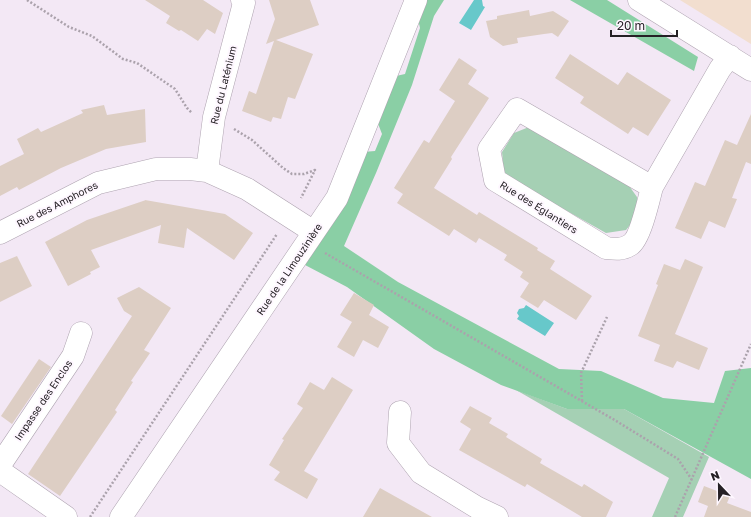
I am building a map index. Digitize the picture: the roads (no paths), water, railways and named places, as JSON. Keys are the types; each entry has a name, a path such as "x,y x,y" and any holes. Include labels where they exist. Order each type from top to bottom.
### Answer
{"street":[{"name":"Rue du Laténium","path":"207,171 213,122 244,3 242,0"},
{"name":"Rue de la Limouzinière","path":"121,517 337,198 416,0"},
{"path":"639,0 751,70"},
{"name":"Rue des Églantiers","path":"652,187 516,109 489,149 495,180 606,248 618,250 632,244 641,227 652,187 720,69 730,56"},
{"name":"Rue des Amphores","path":"0,233 98,183 156,168 207,171 247,189 289,216 311,237"},
{"name":"Impasse des Enclos","path":"0,465 73,356 81,333"},
{"path":"400,412 398,443 421,473 478,508 497,517"},
{"path":"0,471 66,517"}],"water":[{"path":"474,0 482,0 483,6 485,7 471,30 459,23"},
{"path":"526,305 554,323 545,336 517,319 519,316 517,313 519,309 524,308"}]}
